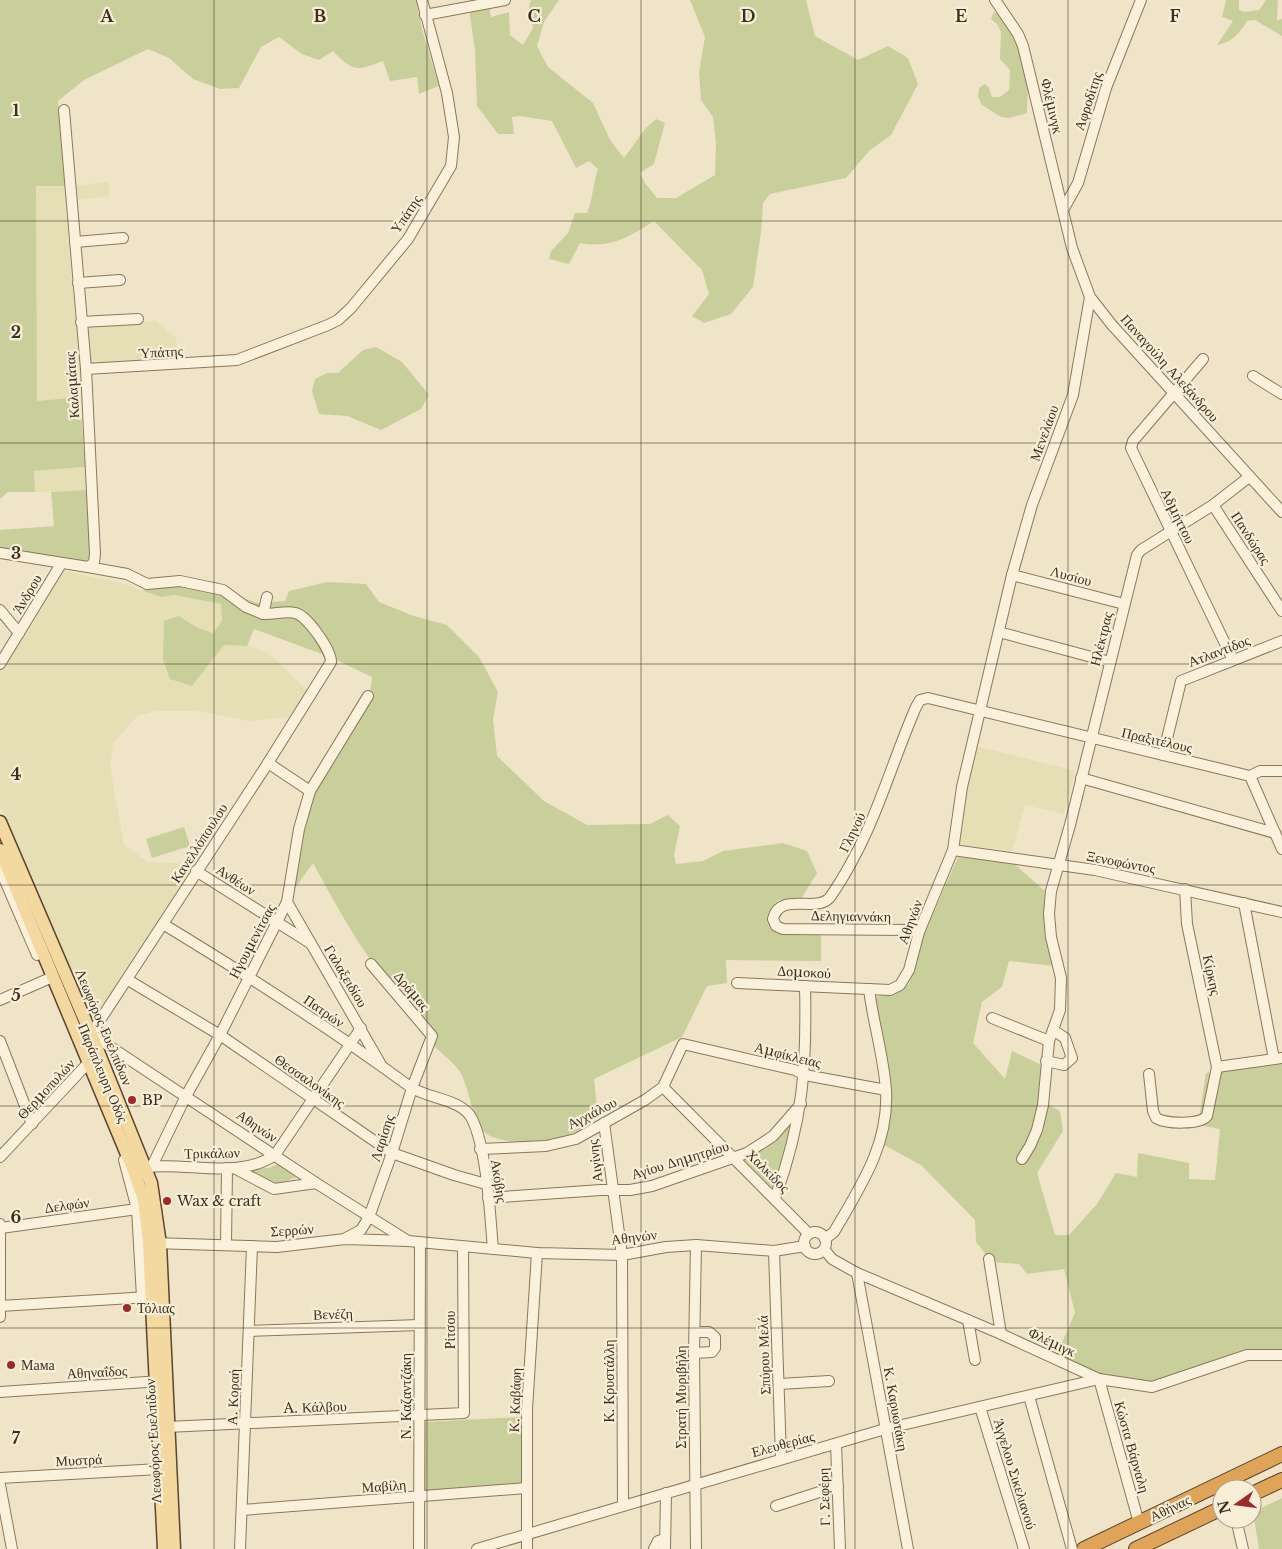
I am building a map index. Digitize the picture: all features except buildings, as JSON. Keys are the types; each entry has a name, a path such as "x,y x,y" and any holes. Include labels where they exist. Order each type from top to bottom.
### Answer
{"highway":[{"name":"Αθήνας","path":"1084,1549 1282,1454"},
{"path":"1262,1489 1282,1480"},
{"name":"Αθήνας","path":"1143,1547 1212,1513"}],"main road":[{"name":"Λεωφόρος Ευελπίδων","path":"0,822 149,1167 154,1197 160,1381 159,1469 164,1549"},
{"name":"Λεωφόρος Ευελπίδων","path":"0,850 140,1186 154,1243 147,1297 168,1427 174,1549"}],"street":[{"name":"Υπάτης","path":"237,360 338,320 408,239 451,166 455,151 447,93 422,0"},
{"path":"425,15 505,0"},
{"name":"Φλέμινγκ","path":"995,0 1018,34 1023,46 1066,225"},
{"name":"Αφροδίτης","path":"1063,210 1078,183 1106,88 1141,0"},
{"name":"Καλαμάτας","path":"64,110 86,369 95,554 94,563 88,567"},
{"name":"Παναγούλη Αλεξάνδρου","path":"1066,225 1074,256 1090,298 1112,325 1282,512"},
{"path":"75,242 123,238"},
{"path":"78,283 120,280"},
{"name":"Μενελάου","path":"1012,575 1032,505 1073,395 1090,298"},
{"path":"81,322 138,319"},
{"path":"1175,393 1204,359"},
{"name":"Ύπάτης","path":"86,369 237,360"},
{"path":"1252,376 1282,394"},
{"name":"Αδμήττου","path":"1175,393 1133,441 1131,448 1233,660"},
{"name":"Ηλέκτρας","path":"1022,1159 1037,1130 1043,1106 1049,1041 1060,1010 1061,978 1051,937 1049,914 1051,891 1060,864 1138,553 1212,505 1249,477"},
{"name":"Πανδώρας","path":"1212,505 1282,612"},
{"path":"0,553 126,574 147,584 180,581 223,590 246,607 264,614 267,597"},
{"name":"Άνδρου","path":"0,664 61,564"},
{"name":"Λυσίου","path":"1012,575 1124,604"},
{"name":"Αθηνών","path":"869,989 890,990 900,985 909,970 919,932 953,850 962,787 1012,575"},
{"path":"0,610 19,633"},
{"name":"Κανελλόπουλου","path":"91,1034 128,980 196,871 329,667 331,660 327,648 302,616 295,612 264,614"},
{"path":"999,632 1110,662"},
{"name":"Ατλαντίδος","path":"1163,755 1181,681 1282,641"},
{"name":"Ηγουμενίτσας","path":"149,1167 220,1035 248,976 287,902 301,822 310,791 368,696"},
{"name":"Πραξιτέλους","path":"920,700 935,699 1090,739 1250,776"},
{"name":"Γληνού","path":"783,929 776,926 773,919 778,910 790,904 823,903 828,900 846,874 870,828 912,716 920,700"},
{"path":"268,763 310,791"},
{"path":"1282,771 1260,771 1250,776 1282,849"},
{"path":"1081,778 1275,833"},
{"name":"Ξενοφώντος","path":"953,850 1060,864 1185,889 1282,912"},
{"name":"Ανθέων","path":"196,871 311,944"},
{"name":"Παράπλευρη Οδός","path":"1,875 88,1063 126,1165 137,1209 147,1297"},
{"name":"Κίρκης","path":"1185,889 1187,924 1217,1067"},
{"name":"Γαλαξειδίου","path":"287,902 381,1064"},
{"path":"1149,1074 1153,1111 1156,1118 1196,1122 1204,1120 1208,1116 1217,1067 1278,1058 1244,903"},
{"name":"Πατρών","path":"163,924 248,976 348,1045 381,1064 412,1088 465,1110 472,1118"},
{"name":"Δεληγιαννάκη","path":"783,929 910,930 919,932"},
{"name":"Δράμας","path":"372,964 432,1036"},
{"path":"0,1000 48,979"},
{"name":"Θεσσαλονίκης","path":"128,980 220,1035 392,1152 454,1175 486,1184"},
{"name":"Δομοκού","path":"737,983 869,989"},
{"path":"775,1198 787,1166 801,1104 805,1074 805,986"},
{"path":"824,1244 820,1233 809,1234 805,1239 805,1246 813,1254 824,1244 834,1232 873,1164 886,1118 886,1090 869,989"},
{"path":"992,1018 1049,1041"},
{"path":"275,1155 361,1028"},
{"path":"1046,1061 1064,1065 1072,1058 1065,1038 1053,1030"},
{"name":"Αθηνών","path":"91,1034 316,1183 408,1241"},
{"name":"Λαρίσης","path":"346,1239 361,1230 369,1217 412,1088 432,1036"},
{"path":"0,1041 32,1124"},
{"name":"Αμφίκλειας","path":"683,1044 805,1074 886,1090"},
{"name":"Αγχιάλου","path":"480,1149 560,1144 576,1139 646,1100 663,1087 683,1044"},
{"name":"Θερμοπυλών","path":"0,1157 88,1063"},
{"name":"Χαλκίδος","path":"663,1087 809,1234"},
{"name":"Αγίου Δημητρίου","path":"488,1198 612,1191 652,1186 747,1153 773,1136 801,1104"},
{"name":"Ακόβης","path":"472,1118 486,1184 493,1250"},
{"name":"Αιγίνης","path":"604,1123 622,1255"},
{"name":"Τρικάλων","path":"149,1167 231,1168 256,1165 275,1155"},
{"path":"226,1244 231,1168 274,1189 316,1183"},
{"name":"Δελφών","path":"1,1226 137,1209"},
{"path":"0,1317 1,1226"},
{"name":"Σερρών","path":"154,1243 277,1247 346,1239 408,1241 437,1245"},
{"name":"Ν. Καζαντζάκη","path":"419,1549 420,1243"},
{"name":"Φλέμιγκ","path":"824,1244 832,1259 858,1273 1001,1334 1099,1379 1152,1387 1247,1355 1282,1355"},
{"name":"Αθηνών","path":"437,1245 537,1253 622,1255 666,1247 696,1246 774,1251 805,1246"},
{"name":"Α. Κοραή","path":"240,1549 252,1246"},
{"name":"Στρατή Μυριβήλη","path":"696,1246 694,1353 696,1549"},
{"name":"Ρίτσου","path":"463,1247 464,1413"},
{"name":"Σπύρου Μελά","path":"774,1251 782,1458"},
{"name":"Κ. Καβάφη","path":"527,1549 527,1410 537,1253"},
{"name":"Κ. Κρυστάλλη","path":"622,1255 623,1506"},
{"path":"989,1259 1001,1334"},
{"name":"Κ. Καρυωτάκη","path":"858,1273 908,1549"},
{"path":"0,1306 147,1297"},
{"path":"968,1320 975,1360"},
{"name":"Βενέζη","path":"249,1332 419,1325"},
{"path":"694,1353 712,1352 715,1348 715,1337 709,1332 695,1332"},
{"name":"Ελευθερίας","path":"477,1549 885,1429 1099,1379"},
{"name":"Κώστα Βάρναλη","path":"1099,1379 1139,1523"},
{"name":"Αθηναΐδος","path":"0,1392 160,1381"},
{"path":"780,1384 829,1381"},
{"path":"1029,1396 1072,1549"},
{"name":"Άγγελου Σικελιανού","path":"980,1408 1024,1549"},
{"name":"A. Κάλβου","path":"168,1427 464,1413"},
{"name":"Γ. Σεφέρη","path":"836,1444 840,1549"},
{"name":"Μυστρά","path":"0,1478 159,1469"},
{"path":"0,1485 12,1549"},
{"path":"776,1506 838,1486"},
{"name":"Μαβίλη","path":"242,1510 420,1498 527,1488"},
{"path":"654,1549 658,1541 665,1544 666,1493"},
{"path":"1238,1529 1243,1549"}],"shaded area":[{"path":"109,182 109,196 65,201 76,326 156,321 176,338 179,367 79,373 80,397 37,401 36,185 71,186"},
{"path":"85,467 87,490 35,492 34,471"},
{"path":"61,570 121,583 160,597 174,595 221,604 222,621 213,633 196,627 179,616 192,686 224,645 247,646 269,653 308,691 291,717 250,721 197,711 156,711 137,716 113,744 110,766 124,845 148,862 197,864 93,1025 0,806 0,671"},
{"path":"976,746 1075,771 1064,814 1025,805 1012,851 959,845 966,788"}],"green space":[{"path":"0,0 416,0 423,33 439,86 419,94 417,77 390,81 383,61 367,67 356,68 346,63 333,51 319,60 302,54 279,37 261,47 239,88 220,89 193,79 169,58 148,49 84,80 58,101 71,186 36,186 37,401 80,397 85,467 34,471 35,492 8,492 0,499"},
{"path":"531,0 559,0 544,22 537,46 548,67 593,103 610,140 624,158 645,129 656,119 665,123 654,164 640,173 657,198 676,198 715,175 716,143 713,117 701,100 699,72 705,37 690,0 806,0 815,36 858,60 888,46 908,58 918,84 891,135 869,151 846,178 770,194 763,203 753,287 731,314 704,323 692,316 709,294 702,270 654,221 628,237 610,243 580,243 569,264 549,259 551,251 568,233 575,213 587,213 598,169 589,161 576,168 552,121 519,116 512,117 514,134 498,134 477,106 475,50 469,9 489,5 491,17 509,12 510,35 523,45 533,28 529,7"},
{"path":"1226,0 1239,0 1239,10 1244,12 1259,10 1266,0 1278,0 1277,20 1282,19 1282,36 1255,20 1247,21 1235,37 1217,45 1233,21 1222,17"},
{"path":"994,12 1006,20 1014,32 1025,61 1023,67 1026,69 1028,82 1027,113 1009,118 1001,117 982,105 978,97 979,88 985,84 989,88 992,97 1000,97 1009,90 1010,70 1000,59 1001,32 997,24 991,19"},
{"path":"376,347 402,362 429,395 421,409 381,430 347,416 319,414 312,391 315,379 327,373 338,373 363,350"},
{"path":"87,490 91,556 86,561 63,561 0,548 0,530 54,526 51,492"},
{"path":"156,580 217,582 235,595 258,603 285,601 289,591 327,582 366,584 379,602 414,616 447,625 479,657 498,692 493,719 497,756 544,801 587,825 650,824 668,815 680,826 674,855 676,864 703,861 723,851 783,843 807,851 817,873 801,899 778,900 769,913 770,924 777,933 821,932 821,961 726,960 727,983 707,986 682,1037 594,1079 598,1116 584,1127 560,1138 536,1142 509,1141 497,1139 487,1134 477,1121 459,1070 434,1046 433,1030 428,1023 394,990 371,960 350,929 313,863 291,894 309,799 369,699 372,677 330,657 254,629 247,646 224,645 192,686 170,679 163,660 164,621 179,616 196,627 213,633 222,621 221,604 174,595 161,597 143,591 145,585"},
{"path":"184,827 190,846 152,858 146,839"},
{"path":"958,857 1012,862 1045,891 1045,921 1054,966 1009,961 1002,987 982,1002 973,1043 1005,1079 1012,1051 1046,1067 1049,1105 1060,1111 1063,1131 1037,1173 1055,1235 1069,1235 1097,1204 1116,1173 1137,1177 1138,1153 1189,1163 1189,1179 1215,1180 1220,1129 1198,1125 1206,1073 1282,1062 1282,1352 1245,1349 1150,1384 1101,1375 1057,1354 1075,1313 1064,1269 1027,1274 1019,1264 992,1262 976,1242 975,1220 921,1165 884,1145 890,1112 891,1085 875,997 892,994 909,984 924,934"},
{"path":"795,1116 773,1191 743,1161 776,1140"},
{"path":"280,1163 299,1176 276,1185 239,1169 269,1168"},
{"path":"521,1417 521,1485 425,1492 425,1422"},
{"path":"1282,1498 1282,1549 1259,1549 1256,1529 1262,1529 1262,1508"}],"place":[{"name":"BP","path":"132,1100"},
{"name":"Wax & craft","path":"167,1201"},
{"name":"Τόλιας","path":"127,1308"},
{"name":"Мама","path":"11,1365"}]}
